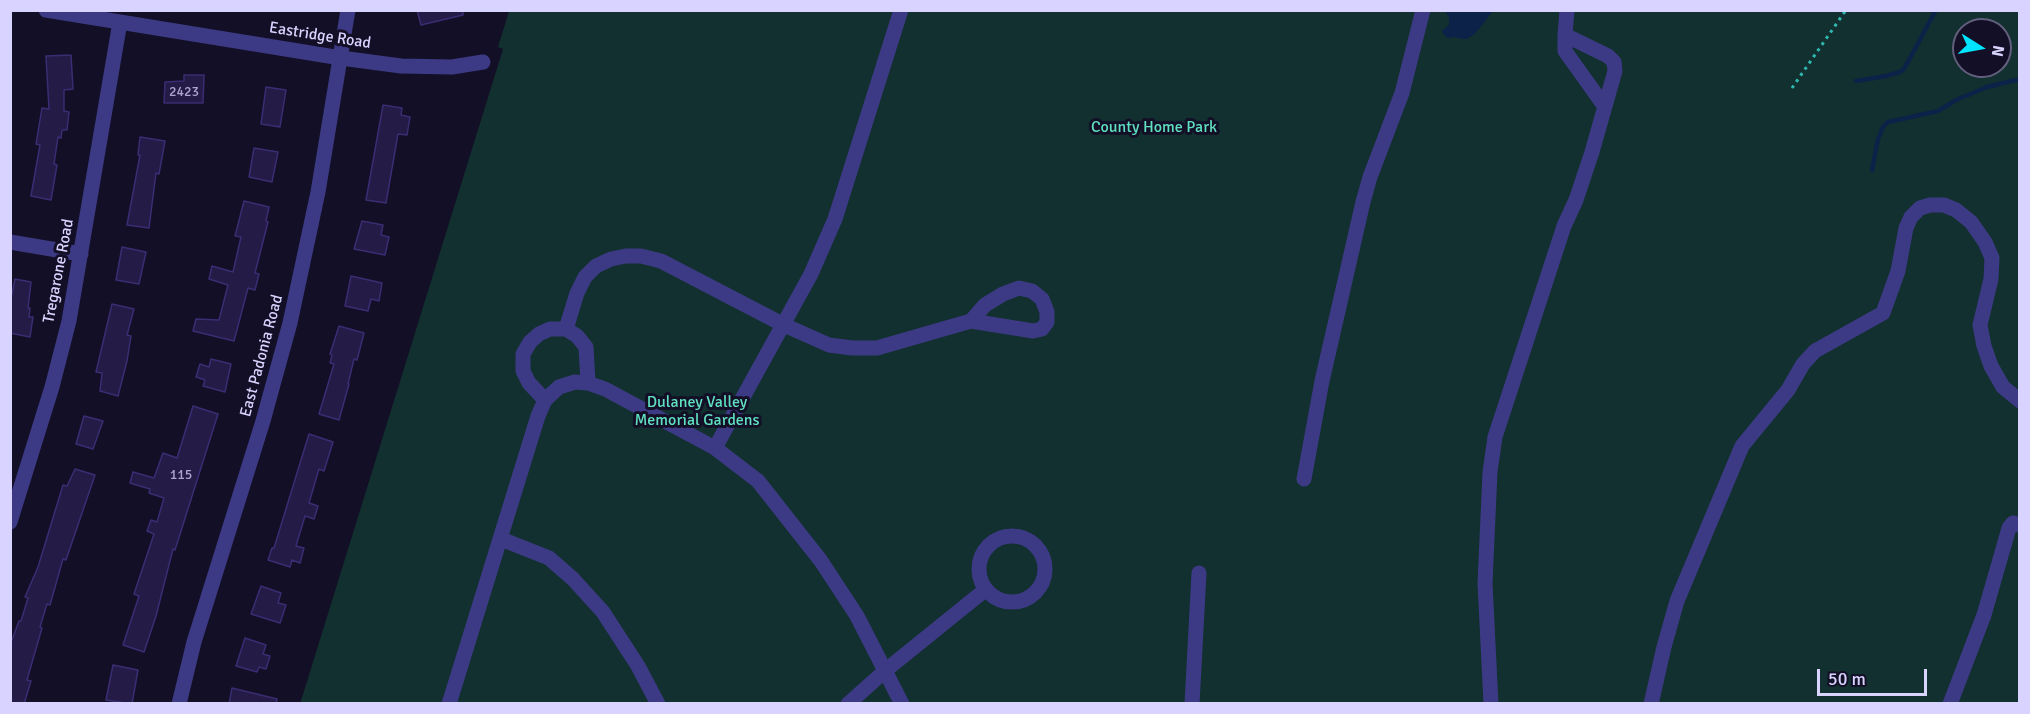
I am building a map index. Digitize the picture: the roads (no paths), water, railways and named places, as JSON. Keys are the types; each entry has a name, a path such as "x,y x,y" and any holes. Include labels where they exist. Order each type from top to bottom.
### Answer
{"street":[{"name":"Eastridge Road","path":"46,10 340,58 429,68 483,62"},
{"name":"East Padonia Road","path":"179,704 194,642 263,421 290,323 318,192 348,10"},
{"path":"715,448 811,274 835,219 901,10"},
{"path":"1304,479 1319,392 1363,202 1370,177 1402,93 1423,10"},
{"path":"1567,10 1565,51 1605,107"},
{"name":"Tregarone Road","path":"10,522 52,387 69,321 120,22"},
{"path":"1491,704 1485,583 1490,472 1495,437 1564,226 1589,162 1615,71 1614,62 1608,56 1565,35"},
{"path":"1651,704 1677,601 1742,446 1788,390 1803,364 1815,351 1883,314 1898,272 1906,228 1911,217 1920,208 1944,205 1956,210 1971,222 1985,242 1992,258 1991,279 1980,325 1984,346 1991,366 2003,387 2019,401"},
{"path":"10,242 81,254"},
{"path":"566,329 577,293 585,277 596,266 611,259 626,256 641,256 661,261 784,325 829,345 877,348 971,321 1033,331 1042,329 1047,322 1047,312 1042,299 1032,291 1019,288 985,305 971,321"},
{"path":"545,400 529,383 522,370 522,354 530,342 539,334 550,329 566,329 577,336 586,347 588,383"},
{"path":"449,704 538,416 545,400 559,387 575,382 588,383 605,389 715,448 758,481 821,561 857,615 902,704"},
{"path":"1950,704 1984,615 2009,528 2013,523 2019,525"},
{"path":"1017,536 1027,539 1036,546 1045,563 1045,576 1036,593 1028,599 1006,602 996,599 985,590 978,567 980,558 991,542 999,538 1017,536"},
{"path":"501,539 549,558 573,579 603,612 638,666 658,704"},
{"path":"1192,704 1199,573"},
{"path":"848,704 886,670 985,590"}],"water":[{"path":"1445,10 1493,11 1475,34 1462,39 1448,38 1444,35 1442,30 1449,25 1449,18"}],"waterway":[{"path":"1856,81 1886,76 1904,69 1936,10"},
{"path":"1872,170 1878,139 1888,122 1938,111 1956,100 1987,87 2020,79"}],"park label":[{"name":"County Home Park","path":"1154,128"},
{"name":"Dulaney Valley Memorial Gardens","path":"697,412"}]}
